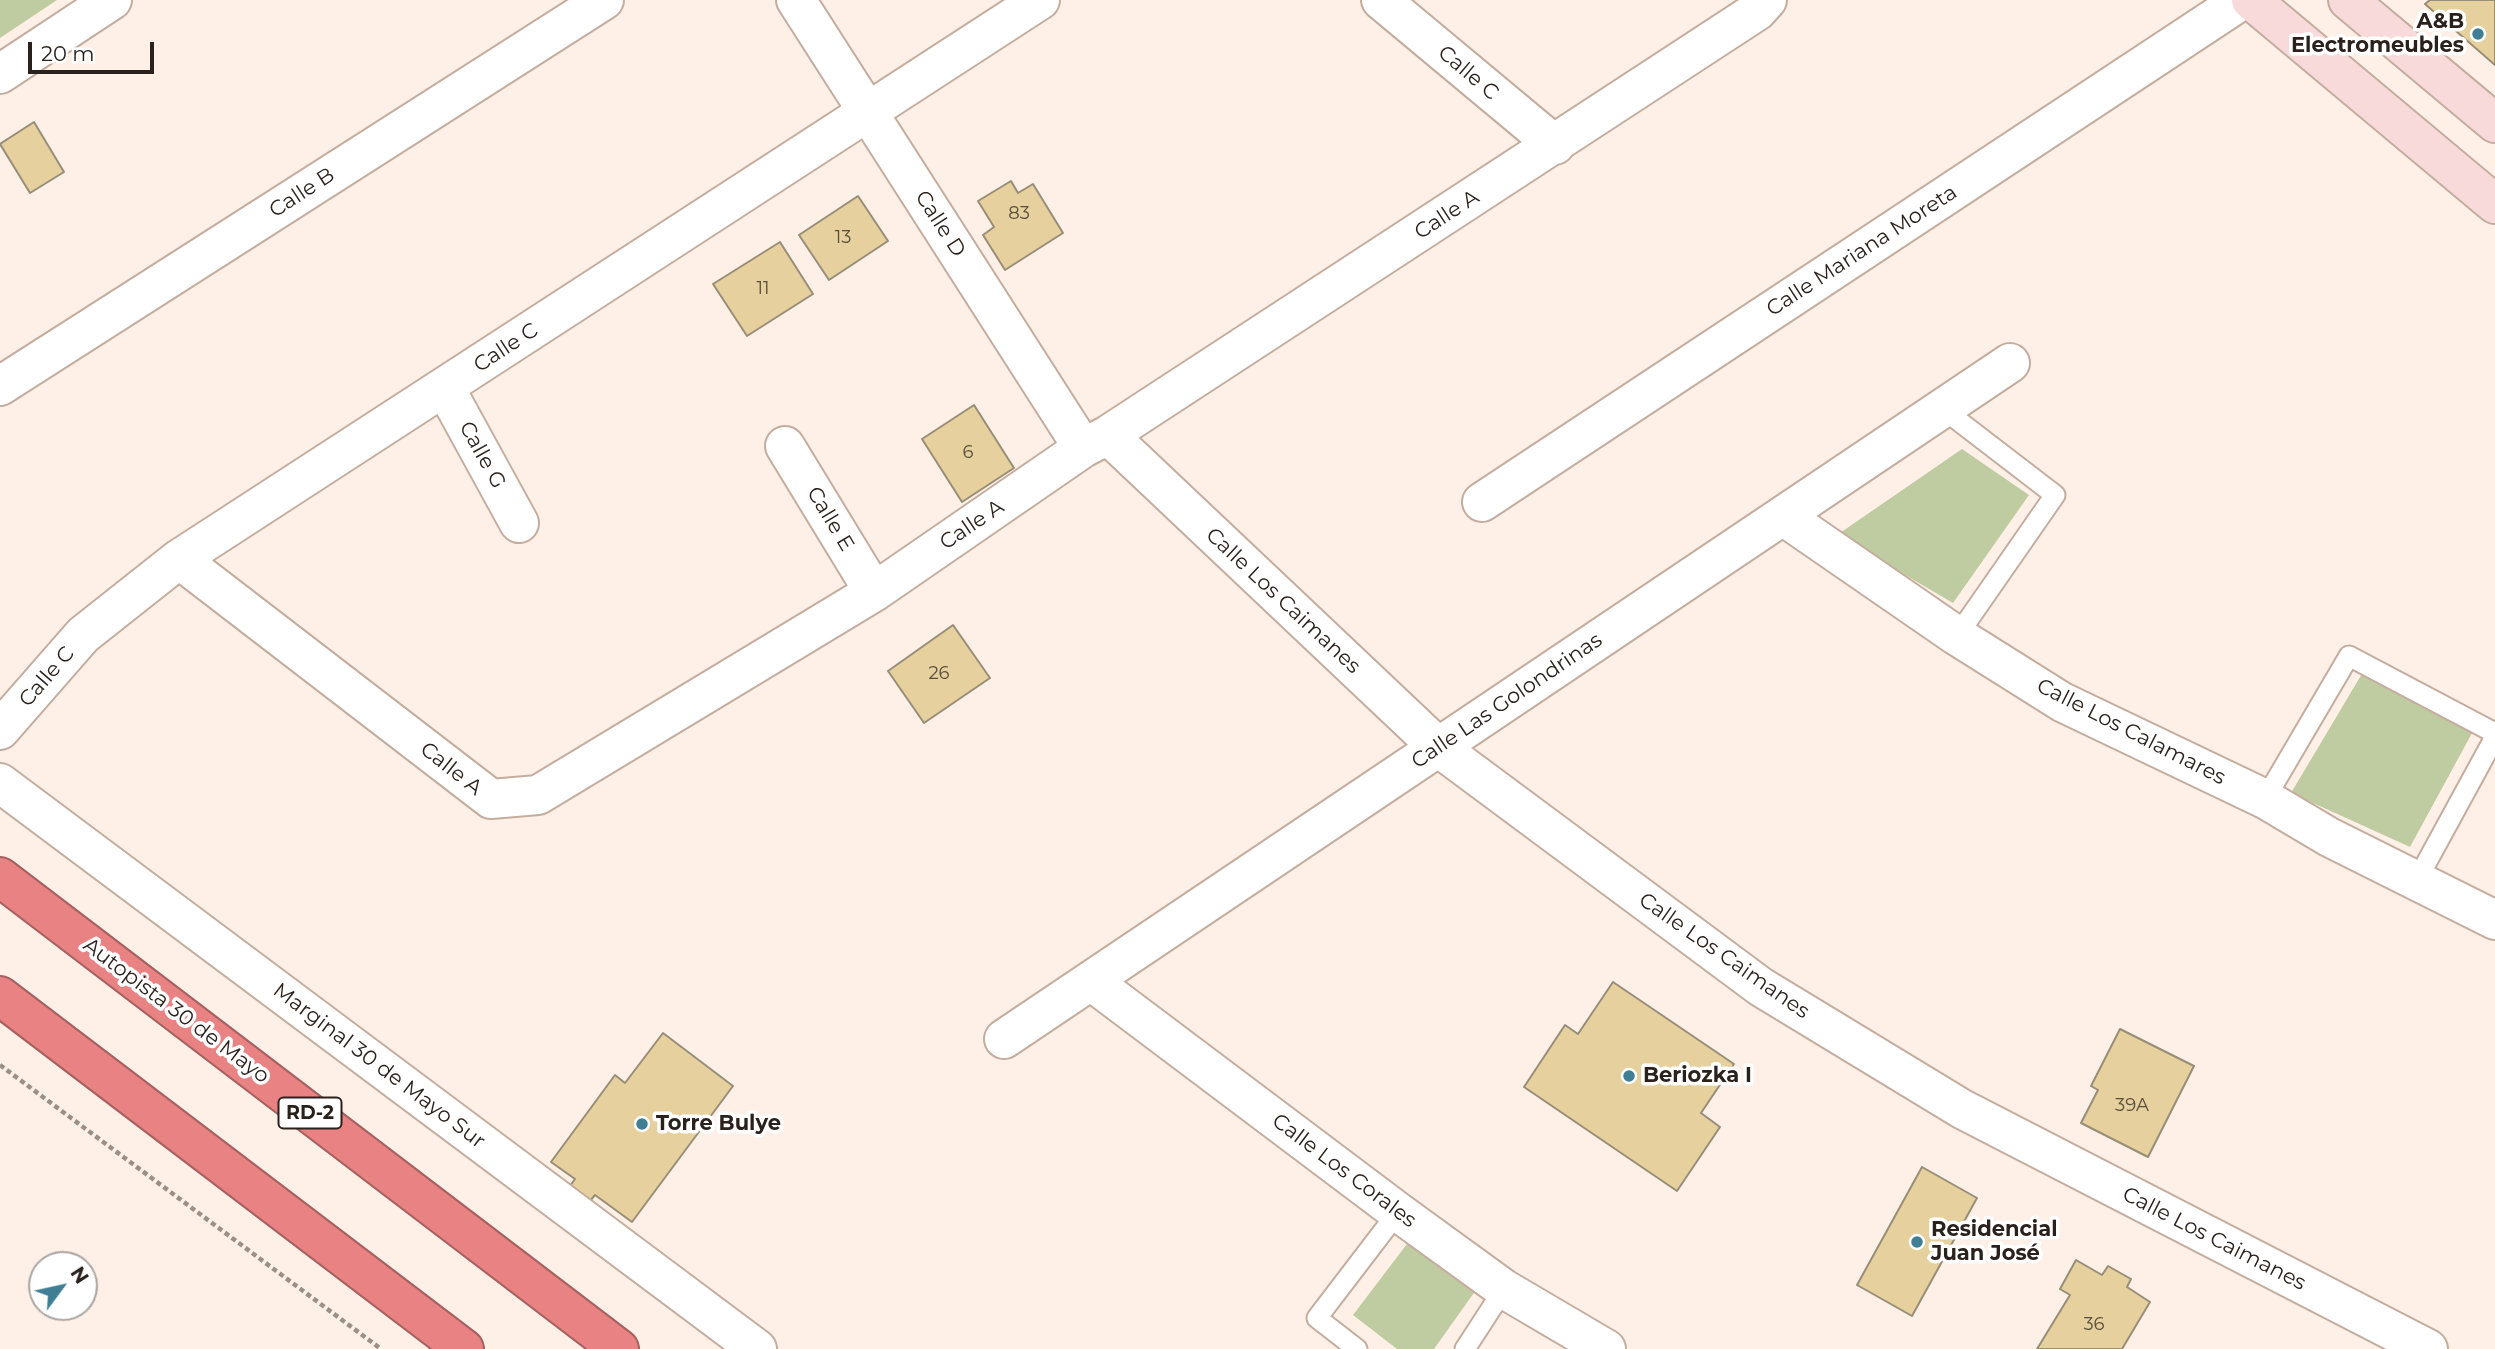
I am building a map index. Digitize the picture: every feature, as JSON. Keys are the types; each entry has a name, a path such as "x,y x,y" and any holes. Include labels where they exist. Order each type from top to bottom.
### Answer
{"highway":[{"name":"Autopista 30 de Mayo","path":"0,877 620,1349"},
{"path":"0,996 464,1349"}],"main road":[{"path":"2251,0 2495,204"},
{"path":"2348,0 2495,123"}],"street":[{"path":"0,74 112,0"},
{"name":"Calle D","path":"796,0 868,111 1096,442"},
{"name":"Calle C","path":"0,730 83,635 179,559 1040,0"},
{"name":"Calle C","path":"1381,0 1555,145"},
{"name":"Calle Mariana Moreta","path":"1482,502 2242,0"},
{"name":"Calle B","path":"0,386 602,1"},
{"name":"Calle A","path":"179,559 491,799 538,795 874,592 1096,442 1555,145 1756,4"},
{"name":"Calle Las Golondrinas","path":"1004,1039 2010,363"},
{"name":"Calle G","path":"444,388 519,523"},
{"name":"Calle Los Caimanes","path":"1096,442 1438,747 1773,994 1962,1109 2428,1349"},
{"name":"Calle E","path":"785,446 874,592"},
{"name":"Calle Los Calamares","path":"1783,516 1957,636 2062,702 2265,799 2329,837 2495,920"},
{"name":"Marginal 30 de Mayo Sur","path":"0,783 757,1349"},
{"name":"Calle Los Corales","path":"1091,981 1504,1289 1606,1349"}],"lane":[{"path":"1943,409 2055,495 1957,636"},
{"path":"2265,799 2349,656 2495,735 2417,880"},
{"path":"1357,1349 1317,1318 1398,1212"},
{"path":"1465,1349 1504,1289"}],"path":[{"path":"0,1065 381,1349"}],"green space":[{"path":"0,0 57,0 0,38"},
{"path":"1962,449 2029,495 1953,603 1837,535"},
{"path":"2369,662 2477,724 2410,847 2291,793"},
{"path":"1410,1240 1476,1290 1434,1349 1397,1349 1353,1315"}],"building":[{"name":"A&B Electromeubles","path":"2430,0 2495,0 2495,65 2425,4"},
{"path":"34,122 64,172 30,193 0,144"},
{"path":"1011,181 1018,193 1033,184 1063,233 1005,270 983,235 994,227 978,201"},
{"path":"858,196 888,241 829,280 799,235"},
{"path":"780,242 813,294 747,336 713,284"},
{"path":"974,405 1014,468 962,502 922,439"},
{"path":"953,625 990,678 924,723 888,671"},
{"name":"Beriozka I","path":"1613,982 1734,1064 1701,1113 1720,1127 1677,1191 1524,1087 1565,1025 1578,1034"},
{"path":"2120,1029 2194,1066 2148,1157 2081,1123 2098,1090 2091,1086"},
{"name":"Torre Bulye","path":"663,1033 733,1086 632,1222 595,1195 590,1201 570,1186 575,1179 551,1162 615,1075 625,1083"},
{"name":"Residencial Juan José","path":"1922,1167 1977,1198 1912,1316 1857,1285"},
{"path":"2076,1260 2102,1275 2108,1266 2131,1279 2127,1287 2150,1302 2122,1349 2037,1349 2070,1295 2060,1289"}],"place":[{"name":"A&B Electromeubles","path":"2478,34"},
{"name":"Beriozka I","path":"1629,1076"},
{"name":"Torre Bulye","path":"642,1124"},
{"name":"Residencial Juan José","path":"1917,1242"}]}
